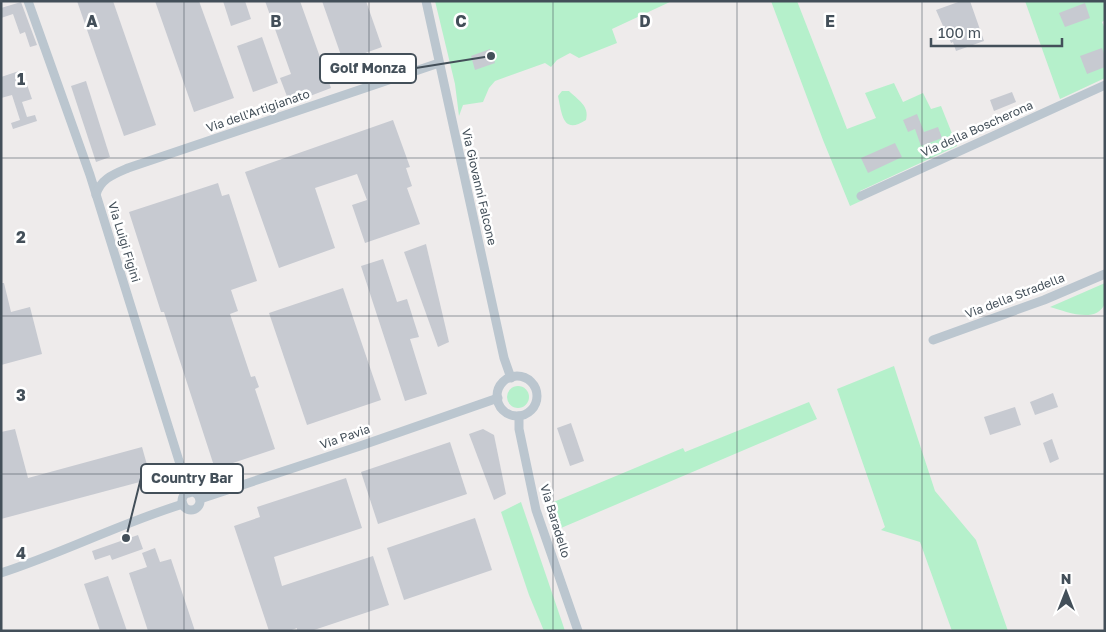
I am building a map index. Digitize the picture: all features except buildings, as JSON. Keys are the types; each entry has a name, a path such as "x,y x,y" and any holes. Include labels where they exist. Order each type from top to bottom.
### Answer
{"street":[{"name":"Via Luigi Figini","path":"28,1 96,195 189,493"},
{"name":"Via Giovanni Falcone","path":"426,1 502,348 511,378"},
{"name":"Via dell'Artigianato","path":"96,195 98,187 102,182 128,168 439,63"},
{"name":"Via della Boscherona","path":"860,196 1105,86"},
{"name":"Via della Stradella","path":"933,340 1044,300 1105,274"},
{"path":"511,378 524,378 534,386 537,392 537,399 531,411 519,416 507,413 499,404 498,398 501,386 511,378"},
{"name":"Via Pavia","path":"200,499 498,398"},
{"name":"Via Baradello","path":"519,416 519,429 536,510 578,631"},
{"path":"194,492 200,499 198,507 194,509 186,508 183,504 185,495 189,493 194,492"},
{"path":"1,573 29,564 183,504"}],"green space":[{"path":"435,1 672,1 612,29 617,43 579,58 570,53 557,60 551,67 545,63 495,81 489,88 483,102 463,105 459,116 455,84"},
{"path":"771,1 797,1 847,129 876,118 865,93 894,83 903,102 923,93 931,109 941,106 957,146 860,191 863,200 850,206"},
{"path":"1025,1 1105,1 1105,20 1102,22 1105,29 1105,78 1060,99"},
{"path":"562,91 569,91 585,107 586,120 572,125 565,121 558,96"},
{"path":"1105,283 1105,303 1101,310 1095,313 1080,315 1050,307"},
{"path":"894,366 935,491 976,540 1008,631 952,631 920,542 881,530 885,527 837,389"},
{"path":"514,386 522,386 529,393 529,401 522,408 514,408 507,401 507,393"},
{"path":"809,402 817,419 554,531 544,506 683,448 685,452"},
{"path":"521,502 565,631 544,631 529,595 501,512"}],"place":[{"name":"Golf Monza","path":"491,56"},
{"name":"Country Bar","path":"126,538"}]}
